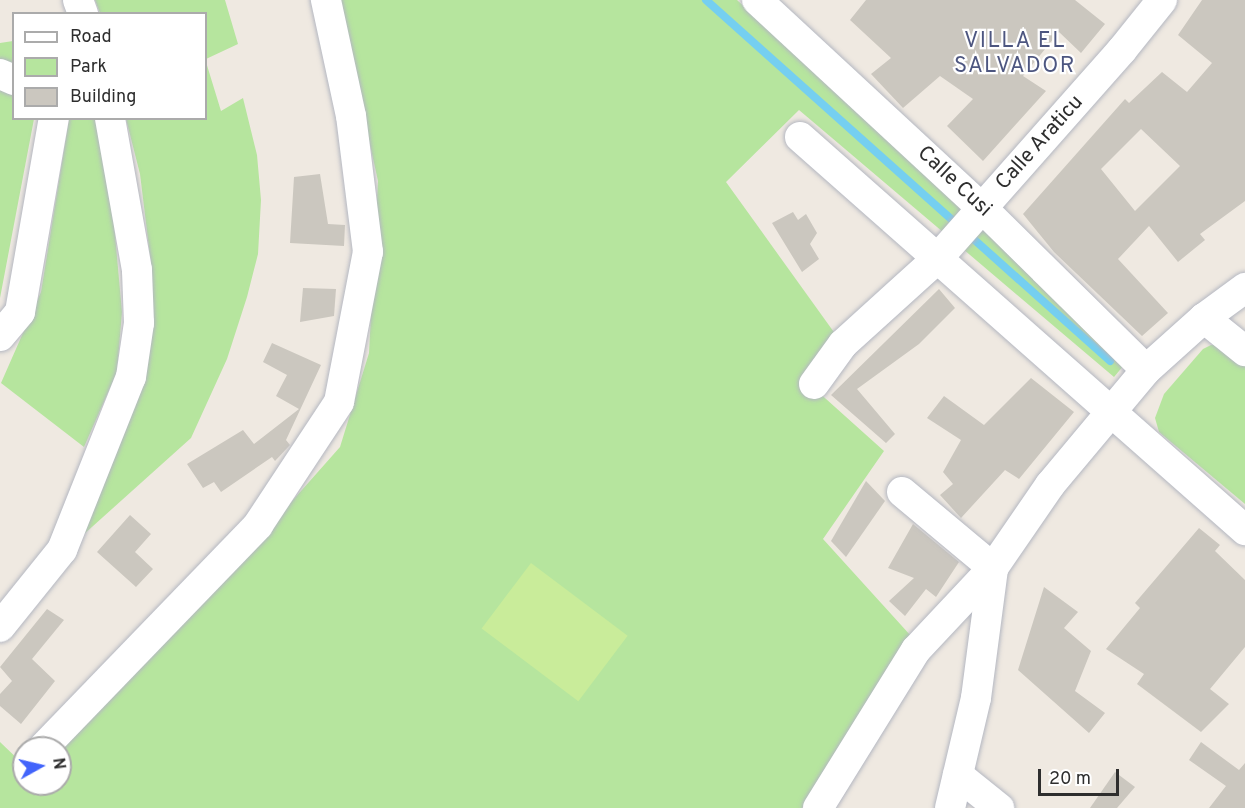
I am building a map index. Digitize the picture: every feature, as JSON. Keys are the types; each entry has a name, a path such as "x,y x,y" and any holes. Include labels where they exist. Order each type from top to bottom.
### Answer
{"street":[{"path":"55,736 258,525 339,402 368,252 351,116 326,0"},
{"name":"Calle Cusi","path":"757,0 982,208 1146,370"},
{"name":"Calle Araticu","path":"814,384 843,344 938,258 1122,50 1162,0"},
{"path":"0,336 20,312 54,120"},
{"path":"0,627 62,550 131,377 139,323 137,270 110,120"},
{"path":"800,137 1110,414 1245,530"},
{"path":"818,808 916,650 993,568 1050,485 1146,370 1204,318 1245,288"},
{"path":"1204,318 1245,351"},
{"path":"902,492 993,568"},
{"path":"950,808 976,698 993,568"},
{"path":"958,776 999,808"}],"green space":[{"path":"95,0 225,0 238,44 207,59 207,12 100,12"},
{"path":"338,0 737,0 1129,359 1114,377 799,110 726,182 841,342 806,381 884,451 823,539 911,636 802,808 0,808 0,742 12,754 12,796 72,796 72,736 216,587 340,447 369,353 378,181"},
{"path":"12,41 12,66 0,60 0,43"},
{"path":"207,65 221,111 243,98 257,155 261,200 258,254 227,359 191,438 73,544 152,272 140,174 126,120 207,120"},
{"path":"0,84 12,90 12,120 34,120 0,298"},
{"path":"69,120 98,120 110,180 122,312 117,372 84,447 1,383 41,292"},
{"path":"1211,345 1219,345 1245,365 1245,504 1159,432 1155,418 1164,394 1203,349"},
{"path":"531,563 628,636 578,701 482,628"}],"building":[{"path":"866,0 1075,0 1105,24 1081,53 1059,32 1023,76 1046,91 983,161 947,126 973,99 940,76 903,108 871,74 891,58 850,20"},
{"path":"1202,0 1245,0 1245,201 1200,234 1205,240 1178,262 1149,226 1118,259 1168,313 1142,336 1054,252 1023,214 1125,99 1129,103 1162,72 1187,92 1212,63 1178,35","holes":["1141,129 1180,166 1135,211 1101,169"]},
{"path":"320,174 328,224 345,225 344,246 290,243 294,177"},
{"path":"793,212 798,220 806,214 817,233 810,244 819,259 802,272 772,223"},
{"path":"303,288 336,289 334,316 300,322"},
{"path":"939,289 955,308 919,344 857,389 895,434 886,443 831,395"},
{"path":"272,343 321,365 286,440 290,445 275,461 272,457 221,492 214,482 203,488 187,464 243,430 254,444 299,409 276,396 287,375 263,362"},
{"path":"1031,378 1074,412 1019,479 1005,470 961,518 940,495 953,484 943,472 961,440 927,418 944,396 984,425"},
{"path":"866,481 885,501 846,557 831,541"},
{"path":"130,515 151,534 135,552 153,569 136,587 97,552"},
{"path":"913,524 959,562 936,597 926,589 905,616 889,601 914,578 888,568"},
{"path":"1199,528 1220,545 1215,551 1245,580 1245,647 1210,689 1229,704 1201,732 1137,684 1144,674 1106,649 1140,608 1135,603"},
{"path":"1044,587 1078,612 1064,628 1091,651 1075,691 1105,713 1089,733 1018,670"},
{"path":"47,609 64,620 32,659 55,681 21,724 0,706 0,694 12,681 0,667"},
{"path":"1201,742 1239,770 1245,763 1245,808 1209,808 1226,786 1189,760"},
{"path":"1115,772 1135,787 1117,808 1090,808"}],"waterway":[{"path":"706,0 1110,361"}],"district":[{"name":"VILLA EL SALVADOR","path":"1015,54"}]}
